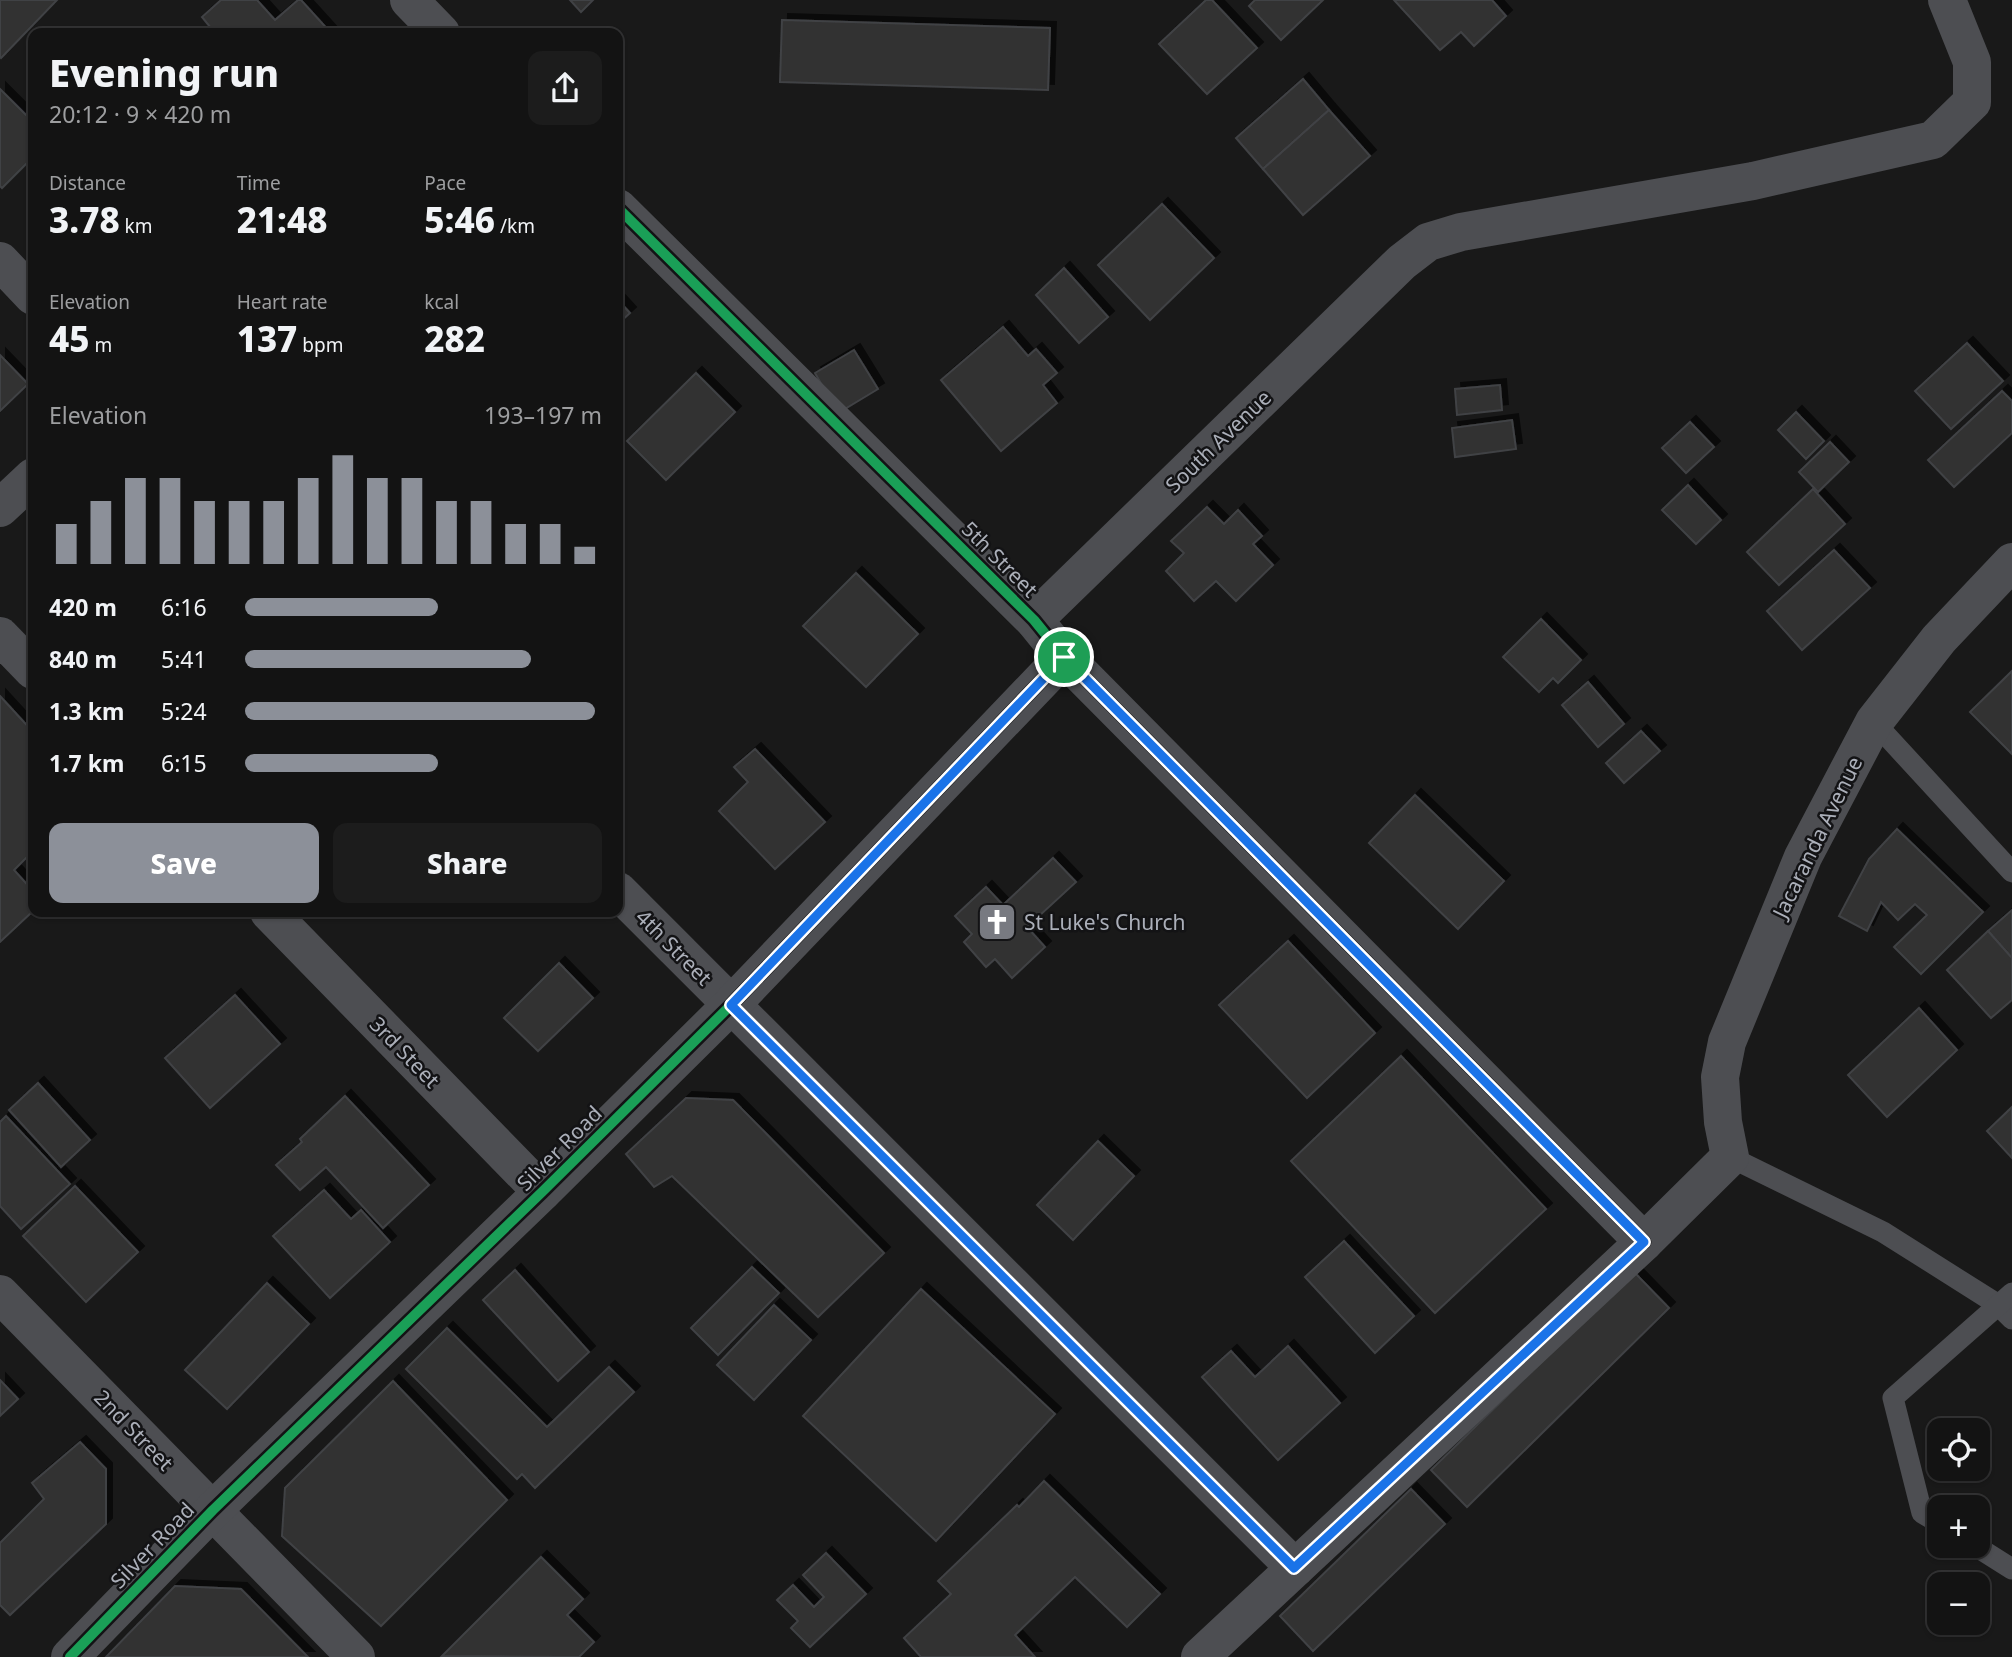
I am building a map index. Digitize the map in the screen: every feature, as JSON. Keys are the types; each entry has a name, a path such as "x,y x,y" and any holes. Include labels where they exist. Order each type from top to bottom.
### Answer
{"street":[{"path":"409,0 436,28"},
{"name":"South Avenue","path":"1034,620 1402,262 1428,242 1461,232 1753,181 1933,140 1972,102 1972,62 1947,0"},
{"name":"5th Street","path":"623,213 1034,620 1064,657 1644,1242"},
{"path":"0,261 28,291"},
{"name":"Jacaranda Avenue","path":"1730,1157 1723,1122 1720,1077 1727,1042 1803,857 1874,722 1939,639 2012,562"},
{"path":"0,636 28,665"},
{"name":"Silver Road","path":"70,1657 213,1510 731,1005 1064,657"},
{"name":"4th Street","path":"623,896 1294,1568"},
{"name":"3rd Steet","path":"274,917 542,1192"},
{"path":"1200,1657 1644,1242 1730,1157"},
{"name":"2nd Street","path":"0,1294 356,1657"}],"lane":[{"path":"1874,722 2012,872"},
{"path":"1730,1157 1883,1232 2007,1305 1893,1398 1922,1513 1927,1516"},
{"path":"1990,1555 2012,1569"}],"building":[{"path":"0,0 57,0 1,58"},
{"path":"221,0 257,0 275,20 301,0 326,28 211,28 202,17"},
{"path":"570,0 593,0 581,12"},
{"path":"1206,0 1212,0 1257,48 1207,94 1159,44"},
{"path":"1255,0 1323,0 1281,40 1249,6"},
{"path":"1394,0 1492,0 1506,16 1474,46 1461,32 1440,50"},
{"path":"782,20 1050,28 1048,90 780,82"},
{"path":"1303,79 1329,110 1263,169 1236,138"},
{"path":"0,89 28,117 28,162 2,188"},
{"path":"1329,110 1370,156 1303,215 1263,169"},
{"path":"1162,204 1214,258 1150,320 1098,265"},
{"path":"1064,268 1108,317 1079,343 1036,295"},
{"path":"623,305 630,313 623,319"},
{"path":"1003,327 1028,356 1036,349 1057,373 1043,385 1057,403 1001,451 941,380"},
{"path":"1967,343 2003,381 1951,429 1915,391"},
{"path":"854,350 878,389 838,413 815,373"},
{"path":"0,355 28,384 0,411"},
{"path":"696,373 735,412 666,480 627,441"},
{"path":"1500,385 1502,410 1457,415 1455,389"},
{"path":"2002,391 2012,401 2012,433 1954,487 1928,460"},
{"path":"1796,412 1824,441 1806,459 1778,430"},
{"path":"1512,420 1516,449 1455,457 1452,428"},
{"path":"1690,422 1714,447 1686,473 1662,448"},
{"path":"1830,442 1849,462 1818,492 1799,472"},
{"path":"1688,485 1721,520 1696,544 1662,510"},
{"path":"1813,489 1845,524 1779,585 1747,552"},
{"path":"1207,507 1224,524 1238,510 1262,536 1253,544 1273,565 1236,601 1216,581 1194,601 1166,571 1184,553 1171,541"},
{"path":"1834,550 1870,588 1802,650 1767,611"},
{"path":"856,573 918,634 866,687 803,626"},
{"path":"1541,619 1581,660 1558,683 1553,678 1539,692 1503,657"},
{"path":"2012,671 2012,754 1970,712"},
{"path":"1588,682 1624,724 1598,747 1562,705"},
{"path":"0,696 28,727 28,856 14,870 28,885 28,916 0,942"},
{"path":"1641,731 1660,751 1624,783 1606,763"},
{"path":"755,749 825,822 775,869 719,811 748,782 734,767"},
{"path":"1415,795 1504,881 1458,929 1369,843"},
{"path":"1897,829 1983,912 1921,974 1894,947 1927,915 1915,904 1898,920 1881,902 1867,931 1839,916 1869,859"},
{"name":"St Luke's Church","path":"1053,858 1076,882 1027,927 1045,947 1012,978 995,959 986,967 964,942 972,934 955,916 986,887 1003,905"},
{"path":"2012,910 2012,958 1988,931"},
{"path":"1988,931 2012,958 2012,1000 1991,1018 1947,970"},
{"path":"1288,941 1375,1033 1307,1098 1219,1005"},
{"path":"559,963 593,998 538,1051 504,1018"},
{"path":"235,995 280,1044 210,1108 165,1058"},
{"path":"1919,1008 1957,1050 1887,1117 1848,1075"},
{"path":"1401,1056 1546,1209 1435,1313 1291,1161"},
{"path":"38,1083 90,1140 61,1167 9,1110"},
{"path":"345,1096 429,1185 383,1228 326,1167 300,1190 276,1165 302,1142 300,1139"},
{"path":"686,1098 733,1100 884,1253 818,1317 672,1176 654,1187 626,1154"},
{"path":"2012,1107 2012,1158 1987,1131"},
{"path":"6,1116 70,1184 21,1229 0,1206 0,1122"},
{"path":"1098,1141 1134,1176 1073,1240 1037,1205"},
{"path":"75,1186 138,1252 86,1302 23,1236"},
{"path":"324,1190 351,1219 361,1210 390,1242 330,1298 273,1236"},
{"path":"1344,1241 1414,1316 1375,1353 1305,1277"},
{"path":"752,1267 779,1293 718,1355 691,1328"},
{"path":"515,1270 589,1352 558,1381 483,1300"},
{"path":"1634,1272 1669,1308 1467,1507 1431,1470"},
{"path":"267,1283 309,1324 227,1409 185,1370"},
{"path":"921,1289 1055,1414 936,1541 803,1416"},
{"path":"774,1305 811,1340 754,1400 717,1365"},
{"path":"447,1328 547,1427 609,1367 634,1392 535,1488 522,1474 517,1479 406,1369"},
{"path":"1288,1346 1340,1403 1278,1460 1202,1377 1231,1351 1255,1377"},
{"path":"0,1380 18,1399 0,1416"},
{"path":"393,1381 507,1500 381,1626 282,1536 285,1488"},
{"path":"80,1442 106,1469 106,1524 10,1615 0,1605 0,1543 44,1499 32,1483"},
{"path":"1044,1481 1160,1594 1127,1627 1075,1577 1015,1635 1035,1657 921,1657 904,1638 951,1594 938,1581"},
{"path":"1411,1489 1445,1524 1313,1651 1280,1616"},
{"path":"826,1553 866,1594 810,1647 791,1628 798,1621 777,1600 793,1585 814,1607 824,1597 803,1575"},
{"path":"541,1557 583,1599 567,1615 594,1642 579,1657 442,1656"},
{"path":"175,1586 241,1589 308,1657 106,1657"}],"cycle path":[{"path":"623,213 1034,620 1064,657 1644,1242"},
{"path":"70,1657 213,1510 731,1005 1064,657"}],"place":[{"name":"St Luke's Church","path":"997,922"}],"route":[{"path":"1064,657 1644,1242 1294,1568 731,1005 1064,657"}]}
